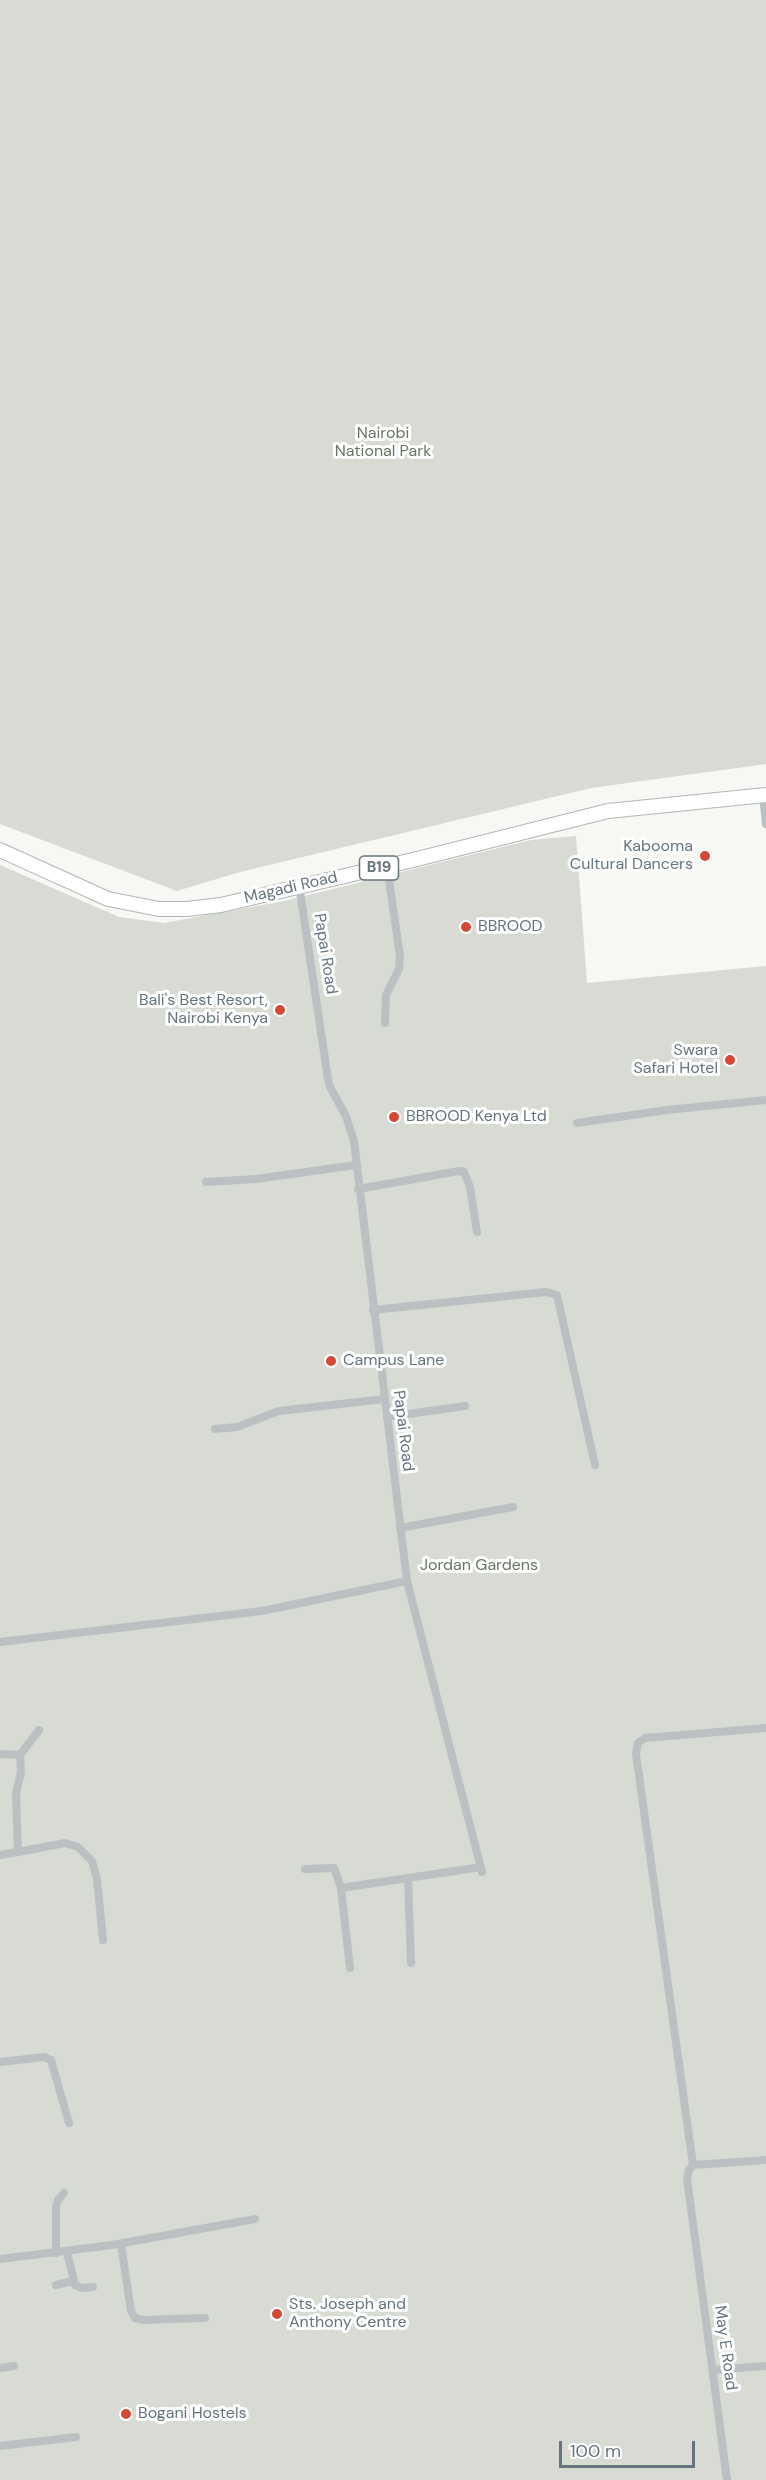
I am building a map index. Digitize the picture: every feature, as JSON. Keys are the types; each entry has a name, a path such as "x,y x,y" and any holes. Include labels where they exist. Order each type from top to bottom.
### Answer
{"highway":[{"name":"Magadi Road","path":"0,850 108,900 159,909 221,905 608,811 764,795"}],"street":[{"path":"764,795 766,824"},
{"path":"385,1023 386,995 399,969 400,956 387,866"},
{"name":"Papai Road","path":"299,885 328,1079 351,1131 407,1581 482,1870 408,1878"},
{"path":"577,1122 766,1100"},
{"path":"206,1182 256,1179 356,1166"},
{"path":"358,1190 459,1171 464,1172 470,1187 477,1232"},
{"path":"373,1310 554,1293 560,1300 595,1465"},
{"path":"215,1429 237,1427 279,1411 384,1399"},
{"path":"387,1417 465,1406"},
{"path":"400,1528 513,1507"},
{"path":"0,1641 262,1611 407,1581"},
{"name":"May E Road","path":"728,2480 687,2181 689,2170 693,2165 636,1754 638,1743 645,1738 766,1728"},
{"path":"18,1852 16,1793 21,1779 20,1755 39,1730"},
{"path":"0,1754 20,1755"},
{"path":"0,1855 65,1843 78,1847 92,1861 97,1879 103,1940"},
{"path":"305,1869 334,1868 341,1888 350,1968"},
{"path":"341,1888 408,1878 411,1963"},
{"path":"0,2062 44,2057 51,2060 69,2123"},
{"path":"693,2165 766,2160"},
{"path":"56,2253 56,2206 64,2193"},
{"path":"0,2259 121,2244 255,2219"},
{"path":"121,2244 131,2311 135,2318 142,2320 204,2318"},
{"path":"67,2252 72,2281 77,2287 93,2287"},
{"path":"56,2285 72,2281"},
{"path":"0,2368 14,2366"},
{"path":"713,2370 766,2366"},
{"path":"0,2446 76,2437"}],"green space":[{"name":"Nairobi National Park","path":"0,0 766,0 766,764 591,788 240,872 177,891 0,824"},
{"name":"Jordan Gardens","path":"576,836 587,983 766,966 766,2480 0,2480 0,865 119,917 164,923 284,901 531,840"}],"place":[{"name":"Kabooma Cultural Dancers","path":"705,856"},
{"name":"BBROOD","path":"466,927"},
{"name":"Bali's Best Resort, Nairobi Kenya","path":"280,1010"},
{"name":"Swara Safari Hotel","path":"730,1060"},
{"name":"BBROOD Kenya Ltd","path":"394,1117"},
{"name":"Campus Lane","path":"331,1361"},
{"name":"Sts. Joseph and Anthony Centre","path":"277,2314"},
{"name":"Bogani Hostels","path":"126,2414"}]}
